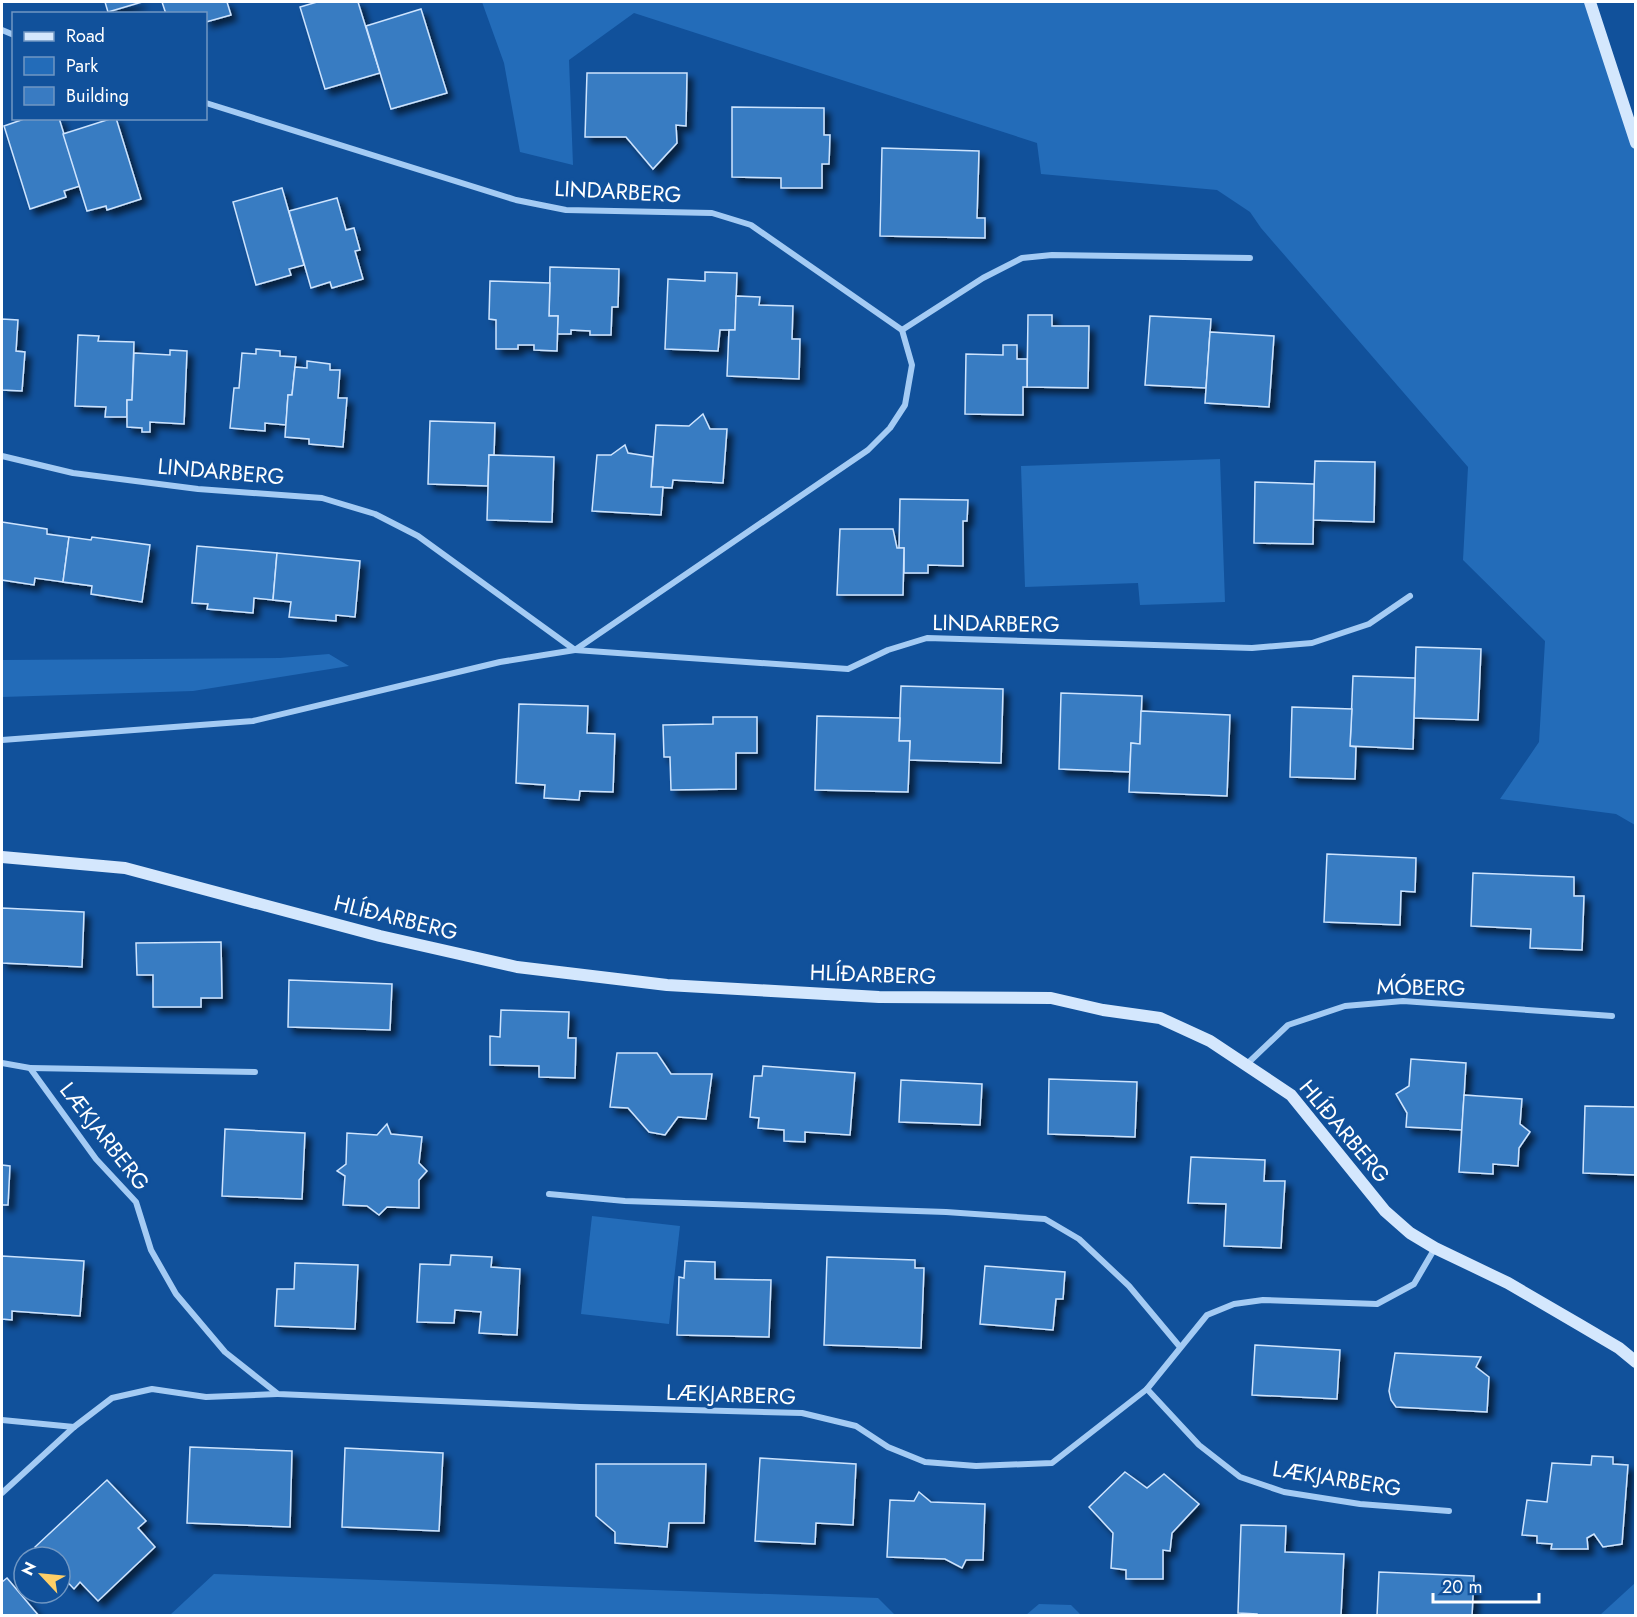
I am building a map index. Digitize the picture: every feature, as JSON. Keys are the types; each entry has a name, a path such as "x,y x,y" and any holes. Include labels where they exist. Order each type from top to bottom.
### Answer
{"street":[{"path":"1590,2 1635,142"},
{"name":"LINDARBERG","path":"207,103 516,200 566,210 712,213 751,225 902,330 912,365 905,405 890,428 868,450 575,650"},
{"path":"902,330 983,278 1022,258 1052,255 1250,258"},
{"name":"LINDARBERG","path":"2,456 84,475 198,489 322,498 375,514 418,536 575,650"},
{"name":"LINDARBERG","path":"2,740 253,721 500,662 575,650 848,669 888,650 927,638 1252,648 1312,643 1370,624 1410,596"},
{"name":"HLÍÐARBERG","path":"2,857 125,868 380,936 518,967 679,986 879,997 1051,998 1103,1011 1160,1018 1210,1041 1291,1095 1384,1211 1410,1233 1528,1295 1619,1348 1635,1362"},
{"name":"MÓBERG","path":"1247,1064 1288,1026 1345,1006 1403,1000 1612,1016"},
{"name":"LÆKJARBERG","path":"2,1063 30,1068 255,1072"},
{"name":"LÆKJARBERG","path":"30,1068 96,1159 136,1202 151,1250 176,1294 225,1352 278,1394"},
{"path":"549,1194 625,1201 946,1212 1045,1219 1079,1239 1129,1286 1180,1347"},
{"name":"LÆKJARBERG","path":"2,1493 74,1427 112,1398 152,1389 206,1397 278,1394 580,1407 802,1413 856,1426 888,1447 925,1462 976,1466 1052,1464 1147,1389 1207,1315 1234,1304 1263,1300 1377,1304 1414,1284 1435,1248"},
{"name":"LÆKJARBERG","path":"1147,1389 1199,1445 1240,1477 1284,1492 1360,1504 1449,1511"},
{"path":"2,1420 74,1427"}],"green space":[{"path":"482,2 1592,2 1636,142 1635,825 1616,814 1500,799 1539,742 1545,641 1463,560 1468,467 1261,228 1250,212 1217,190 1041,174 1037,143 634,13 569,60 573,165 520,152 504,63"},
{"path":"1220,459 1225,602 1140,605 1138,583 1025,587 1021,466"},
{"path":"329,654 349,666 193,691 2,697 2,660 280,658"},
{"path":"592,1216 680,1226 669,1324 581,1314"},
{"path":"214,1574 878,1598 895,1615 170,1615"},
{"path":"1635,1583 1635,1615 1600,1615"},
{"path":"1039,1604 1071,1605 1081,1615 1026,1615"}],"building":[{"path":"105,2 142,2 108,12"},
{"path":"162,2 227,2 231,15 207,22 207,12 165,12"},
{"path":"317,2 358,2 380,73 325,89 300,7"},
{"path":"421,9 447,93 391,109 366,26"},
{"path":"587,73 687,73 686,126 676,125 677,143 653,169 626,137 585,137"},
{"path":"732,107 824,108 824,135 830,135 829,164 822,164 822,188 781,188 781,178 732,177"},
{"path":"21,120 60,120 80,186 64,191 66,197 30,209 4,126"},
{"path":"107,120 117,120 141,199 107,210 106,206 87,211 63,134"},
{"path":"882,148 979,151 977,218 985,218 985,238 880,236"},
{"path":"282,188 304,265 289,269 291,275 256,285 233,202"},
{"path":"337,198 346,230 354,228 360,250 355,251 363,279 332,288 330,282 311,288 289,211"},
{"path":"550,267 619,269 618,307 612,307 611,335 590,335 590,331 571,330 571,334 557,334 558,316 549,316"},
{"path":"705,272 737,273 735,330 720,330 718,351 665,349 668,279 705,281"},
{"path":"490,281 550,283 549,316 558,316 557,351 534,350 534,345 518,345 518,349 496,349 496,320 489,319"},
{"path":"736,296 760,297 759,305 793,306 792,339 800,339 799,379 727,376 729,330 735,330"},
{"path":"1028,315 1052,315 1052,326 1089,326 1088,388 1027,387"},
{"path":"1150,316 1211,319 1206,388 1145,385"},
{"path":"2,319 18,320 16,351 25,352 22,391 2,390"},
{"path":"1210,332 1274,336 1269,407 1205,403"},
{"path":"78,335 99,336 98,341 134,342 132,400 127,400 127,417 105,417 106,407 75,406"},
{"path":"1003,345 1017,345 1017,359 1027,359 1027,387 1023,387 1023,415 965,414 966,354 1003,355"},
{"path":"256,349 280,351 280,356 296,357 292,395 288,395 286,425 265,423 265,431 230,428 234,388 239,388 242,353 256,354"},
{"path":"170,350 187,351 184,424 150,422 150,432 142,432 142,428 127,427 127,400 132,400 134,353 170,355"},
{"path":"307,361 330,364 330,370 340,370 338,398 347,398 343,447 309,444 309,439 285,437 288,395 292,395 295,367 307,368"},
{"path":"703,414 710,429 727,429 723,483 673,480 672,488 651,487 656,425 689,426"},
{"path":"430,421 495,423 494,455 489,455 488,486 428,484"},
{"path":"625,445 628,453 653,457 651,487 663,487 661,515 592,511 597,455 611,455"},
{"path":"489,455 554,457 552,522 487,520"},
{"path":"1315,461 1375,462 1374,522 1313,520"},
{"path":"1255,482 1314,484 1313,544 1254,543"},
{"path":"900,499 968,500 967,521 963,521 963,566 928,565 928,573 904,573 904,548 899,548"},
{"path":"2,522 47,529 47,534 69,537 63,582 35,578 34,585 2,580"},
{"path":"840,529 893,529 897,548 904,548 903,595 837,595"},
{"path":"69,537 91,540 92,537 150,545 142,602 91,594 92,586 63,582"},
{"path":"197,546 277,553 273,600 254,598 253,613 207,609 208,604 192,603"},
{"path":"277,553 360,561 355,617 336,615 336,621 289,617 291,602 273,600"},
{"path":"1416,647 1481,649 1478,720 1414,718"},
{"path":"1353,676 1415,678 1413,749 1350,746"},
{"path":"901,686 1003,689 1001,763 909,760 910,741 899,741"},
{"path":"1061,693 1142,696 1140,744 1131,743 1130,772 1059,769"},
{"path":"519,704 588,706 587,733 615,734 613,792 580,791 579,800 544,798 545,785 516,783"},
{"path":"1292,707 1352,709 1350,746 1356,747 1355,779 1290,777"},
{"path":"1141,711 1230,715 1227,796 1129,792 1131,743 1140,744"},
{"path":"817,716 900,718 899,741 910,741 908,792 815,790"},
{"path":"713,717 757,717 757,753 736,753 736,789 671,790 670,757 664,757 663,725 713,724"},
{"path":"1327,854 1416,858 1415,892 1401,891 1400,925 1324,922"},
{"path":"1473,873 1574,877 1574,896 1584,896 1582,950 1530,948 1531,929 1471,926"},
{"path":"2,908 84,912 82,967 2,963"},
{"path":"221,942 222,998 201,998 201,1007 153,1007 153,975 137,975 136,943"},
{"path":"289,980 392,984 390,1030 288,1027"},
{"path":"501,1010 569,1012 568,1038 576,1038 575,1078 539,1077 539,1066 490,1065 490,1036 500,1037"},
{"path":"617,1053 657,1053 671,1074 712,1074 706,1119 678,1117 665,1135 649,1132 628,1108 610,1107"},
{"path":"1411,1059 1466,1063 1462,1130 1406,1127 1407,1113 1396,1094 1409,1086"},
{"path":"763,1066 855,1073 850,1135 805,1132 805,1142 784,1141 784,1130 758,1128 759,1118 750,1117 754,1076 762,1076"},
{"path":"1049,1079 1137,1082 1135,1137 1048,1134"},
{"path":"901,1080 982,1084 980,1125 899,1122"},
{"path":"1464,1095 1522,1099 1520,1124 1530,1132 1519,1148 1518,1166 1493,1164 1493,1174 1459,1172"},
{"path":"1585,1106 1636,1107 1636,1175 1583,1173"},
{"path":"387,1124 391,1134 422,1137 419,1163 427,1171 419,1180 419,1208 387,1207 379,1215 367,1206 343,1205 345,1176 337,1171 346,1164 347,1133 377,1135"},
{"path":"225,1129 305,1133 302,1199 222,1196"},
{"path":"1191,1157 1265,1160 1264,1181 1285,1181 1281,1248 1224,1246 1226,1204 1188,1203"},
{"path":"2,1165 10,1166 8,1205 2,1205"},
{"path":"451,1255 492,1257 491,1267 520,1269 517,1335 479,1333 481,1312 455,1310 454,1323 417,1322 420,1264 450,1265"},
{"path":"2,1256 84,1261 80,1316 12,1311 12,1320 2,1319"},
{"path":"827,1257 915,1260 915,1268 924,1268 921,1348 824,1345"},
{"path":"685,1261 715,1262 715,1279 771,1280 769,1337 677,1335 679,1277 684,1278"},
{"path":"295,1263 358,1265 355,1329 275,1326 277,1289 294,1289"},
{"path":"985,1266 1065,1272 1063,1299 1056,1299 1053,1330 980,1324"},
{"path":"1255,1345 1340,1350 1337,1399 1252,1395"},
{"path":"1395,1353 1481,1357 1476,1367 1489,1377 1487,1412 1396,1407 1389,1391"},
{"path":"190,1447 292,1451 290,1527 187,1523"},
{"path":"345,1448 443,1453 439,1531 342,1527"},
{"path":"1592,1456 1613,1457 1613,1464 1628,1465 1622,1544 1603,1547 1594,1534 1587,1538 1588,1549 1551,1549 1552,1544 1537,1543 1537,1536 1522,1535 1527,1500 1547,1502 1552,1463 1591,1465"},
{"path":"760,1458 856,1464 853,1525 816,1523 815,1544 755,1541"},
{"path":"596,1464 706,1464 704,1523 669,1523 667,1547 615,1543 615,1532 596,1516"},
{"path":"1125,1472 1147,1488 1164,1474 1199,1504 1172,1533 1170,1551 1163,1550 1163,1579 1126,1579 1126,1570 1111,1568 1113,1533 1089,1507"},
{"path":"107,1480 146,1521 138,1528 155,1547 98,1601 80,1582 74,1589 72,1587 72,1545 37,1545"},
{"path":"919,1492 931,1502 985,1504 983,1560 966,1560 962,1568 945,1559 887,1557 890,1500 914,1501"},
{"path":"1241,1525 1286,1526 1285,1552 1344,1554 1341,1615 1257,1616 1257,1614 1238,1613"},
{"path":"1379,1572 1474,1576 1472,1616 1377,1616"},
{"path":"7,1578 12,1584 12,1605 30,1605 39,1616 2,1616 2,1582"}]}
